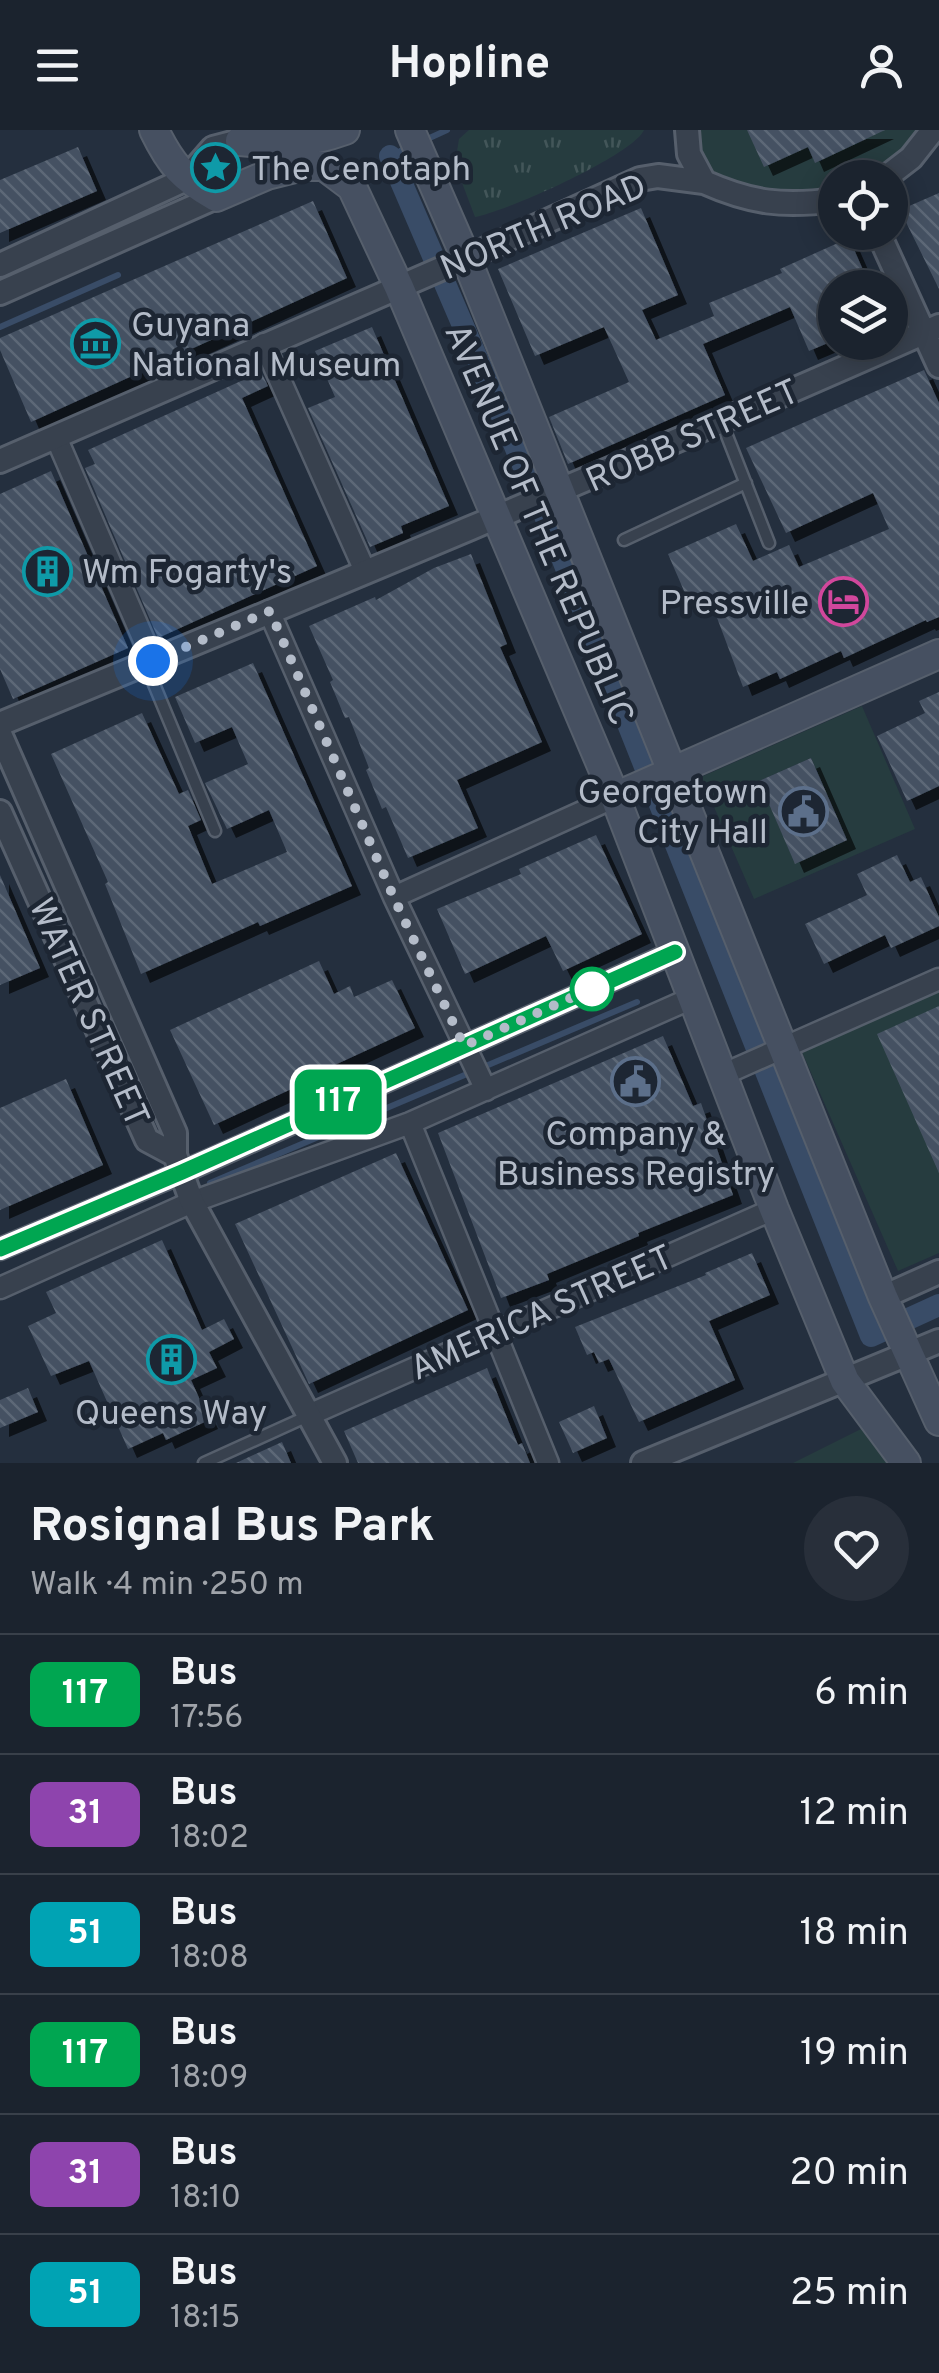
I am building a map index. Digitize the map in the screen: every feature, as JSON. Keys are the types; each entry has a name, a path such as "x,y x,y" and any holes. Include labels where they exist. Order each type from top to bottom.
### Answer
{"main road":[{"path":"154,130 164,151 186,179 216,197 267,175 302,166 342,178 358,130"},
{"path":"238,135 274,144 303,142 345,130"},
{"name":"AVENUE OF THE REPUBLIC","path":"410,130 551,497 667,775 776,1052 939,1421"},
{"path":"426,164 436,130"},
{"path":"238,135 267,175"},
{"name":"AVENUE OF THE REPUBLIC","path":"342,178 403,285 506,515 621,794 692,998 734,1070 774,1209 845,1381 906,1463"},
{"path":"621,794 939,654"}],"street":[{"path":"687,130 688,154 704,182"},
{"path":"908,160 933,130"},
{"path":"0,265 186,179 213,148 238,135"},
{"name":"NORTH ROAD","path":"0,462 640,179 658,176 704,182 762,203 788,206 818,202"},
{"path":"0,293 216,197"},
{"path":"888,250 932,330 939,366"},
{"name":"ROBB STREET","path":"0,724 364,570 551,497 932,330"},
{"path":"264,344 364,570"},
{"path":"56,437 149,662"},
{"path":"270,611 394,898 486,1090"},
{"name":"WATER STREET","path":"0,734 122,1015 178,1153 192,1202 335,1463"},
{"path":"394,898 621,794"},
{"name":"WATER STREET","path":"0,812 146,1140 178,1153"},
{"path":"0,1249 178,1153 464,1046 675,952"},
{"path":"734,1070 939,980"},
{"path":"0,1288 192,1202 410,1123 692,998"},
{"path":"96,1024 122,1015"},
{"path":"410,1123 548,1463"},
{"name":"AMERICA STREET","path":"309,1415 774,1209"},
{"path":"643,1463 845,1381 939,1272"},
{"path":"894,1322 939,1340"}],"lane":[{"path":"722,422 769,543"},
{"path":"624,540 746,483"},
{"path":"149,662 215,831"},
{"path":"204,1463 309,1415"}],"green space":[{"path":"469,130 644,130 635,141 594,167 539,194 475,217 455,164 459,139"},
{"path":"696,130 747,130 808,147 815,162 818,160 818,191 779,193 739,188 708,169 697,145"},
{"path":"879,130 923,130 894,160 819,160"},
{"path":"862,706 915,829 754,899 701,777","holes":["811,758 847,840 795,863 759,781"]},
{"path":"939,989 939,1253 898,1271 801,1050"},
{"path":"861,1429 887,1463 793,1463"}],"building":[{"path":"747,130 885,130 815,163 808,147 764,167"},
{"path":"78,147 97,191 0,233 0,180"},
{"path":"939,193 939,289 908,226 908,207"},
{"path":"313,201 347,278 31,422 0,350 0,338"},
{"path":"641,208 678,295 642,310 656,340 714,316 709,303 782,273 780,269 822,250 854,250 863,270 818,270 818,347 809,351 790,307 703,344 725,395 568,464 549,417 629,382 604,327 535,356 498,269"},
{"path":"372,327 449,506 401,526 403,533 370,547 308,408 335,397 315,351"},
{"path":"924,370 939,403 939,617 844,658 841,651 780,679 777,672 743,687 710,599 691,607 668,554 736,524 753,561 789,545 799,567 889,529 873,493 786,533 746,448"},
{"path":"261,372 268,386 242,398 317,566 158,638 85,468 95,464 88,450"},
{"name":"Wm Fogarty's","path":"51,471 128,648 13,699 0,669 0,494"},
{"path":"471,554 507,644 500,647 542,742 457,780 478,828 408,858 386,807 382,809 349,717 345,718 309,626 375,597 376,600 434,568"},
{"path":"253,663 352,886 141,974 105,884 108,882 51,754 142,713 179,794 188,790 201,820 188,826 212,884 287,852 269,810 227,829 205,783 248,764 232,727 195,743 175,697"},
{"path":"939,692 939,786 907,801 877,736 925,713 919,701"},
{"name":"Georgetown City Hall","path":"811,758 847,840 795,864 759,781"},
{"path":"596,835 642,934 563,971 546,936 465,974 437,909 521,874 519,869"},
{"path":"897,855 910,882 921,877 939,917 939,926 891,948 885,935 824,964 805,924 867,895 857,874"},
{"path":"0,875 40,968 0,985"},
{"path":"319,961 334,994 350,986 354,997 392,980 415,1028 214,1125 170,1030"},
{"path":"939,1006 939,1173 877,1034"},
{"path":"663,1036 693,1106 701,1103 733,1195 638,1233 639,1236 547,1274 549,1280 501,1298 438,1133"},
{"path":"66,1079 103,1165 0,1210 0,1108"},
{"path":"396,1153 468,1310 309,1384 235,1224"},
{"path":"162,1240 202,1330 224,1319 234,1339 209,1352 217,1368 191,1380 209,1420 166,1440 163,1433 128,1449 89,1361 51,1376 28,1326 56,1313 46,1292"},
{"path":"752,1253 770,1295 709,1321 735,1380 639,1422 609,1359 599,1363 594,1352 587,1355 575,1327"},
{"path":"487,1368 518,1445 522,1443 530,1463 358,1463 344,1431"},
{"path":"28,1388 38,1412 0,1428 0,1400"},
{"path":"594,1406 607,1438 573,1453 559,1422"},
{"path":"282,1442 291,1463 236,1463"}],"waterway":[{"path":"423,141 447,130"},
{"path":"390,156 411,146"},
{"path":"390,156 551,530 871,1336 939,1305"},
{"path":"0,327 118,275"},
{"path":"210,1183 637,1002"}],"bus line":[{"name":"117","path":"0,1249 675,952"}],"place":[{"name":"The Cenotaph","path":"216,168"},
{"name":"Guyana National Museum","path":"96,344"},
{"name":"Wm Fogarty's","path":"47,571"},
{"name":"Pressville","path":"844,602"},
{"name":"Georgetown City Hall","path":"803,811"},
{"name":"Company & Business Registry","path":"636,1081"},
{"name":"Queens Way","path":"171,1360"}],"route":[{"path":"153,661 270,611 394,898 464,1046 604,983 592,989"}]}
